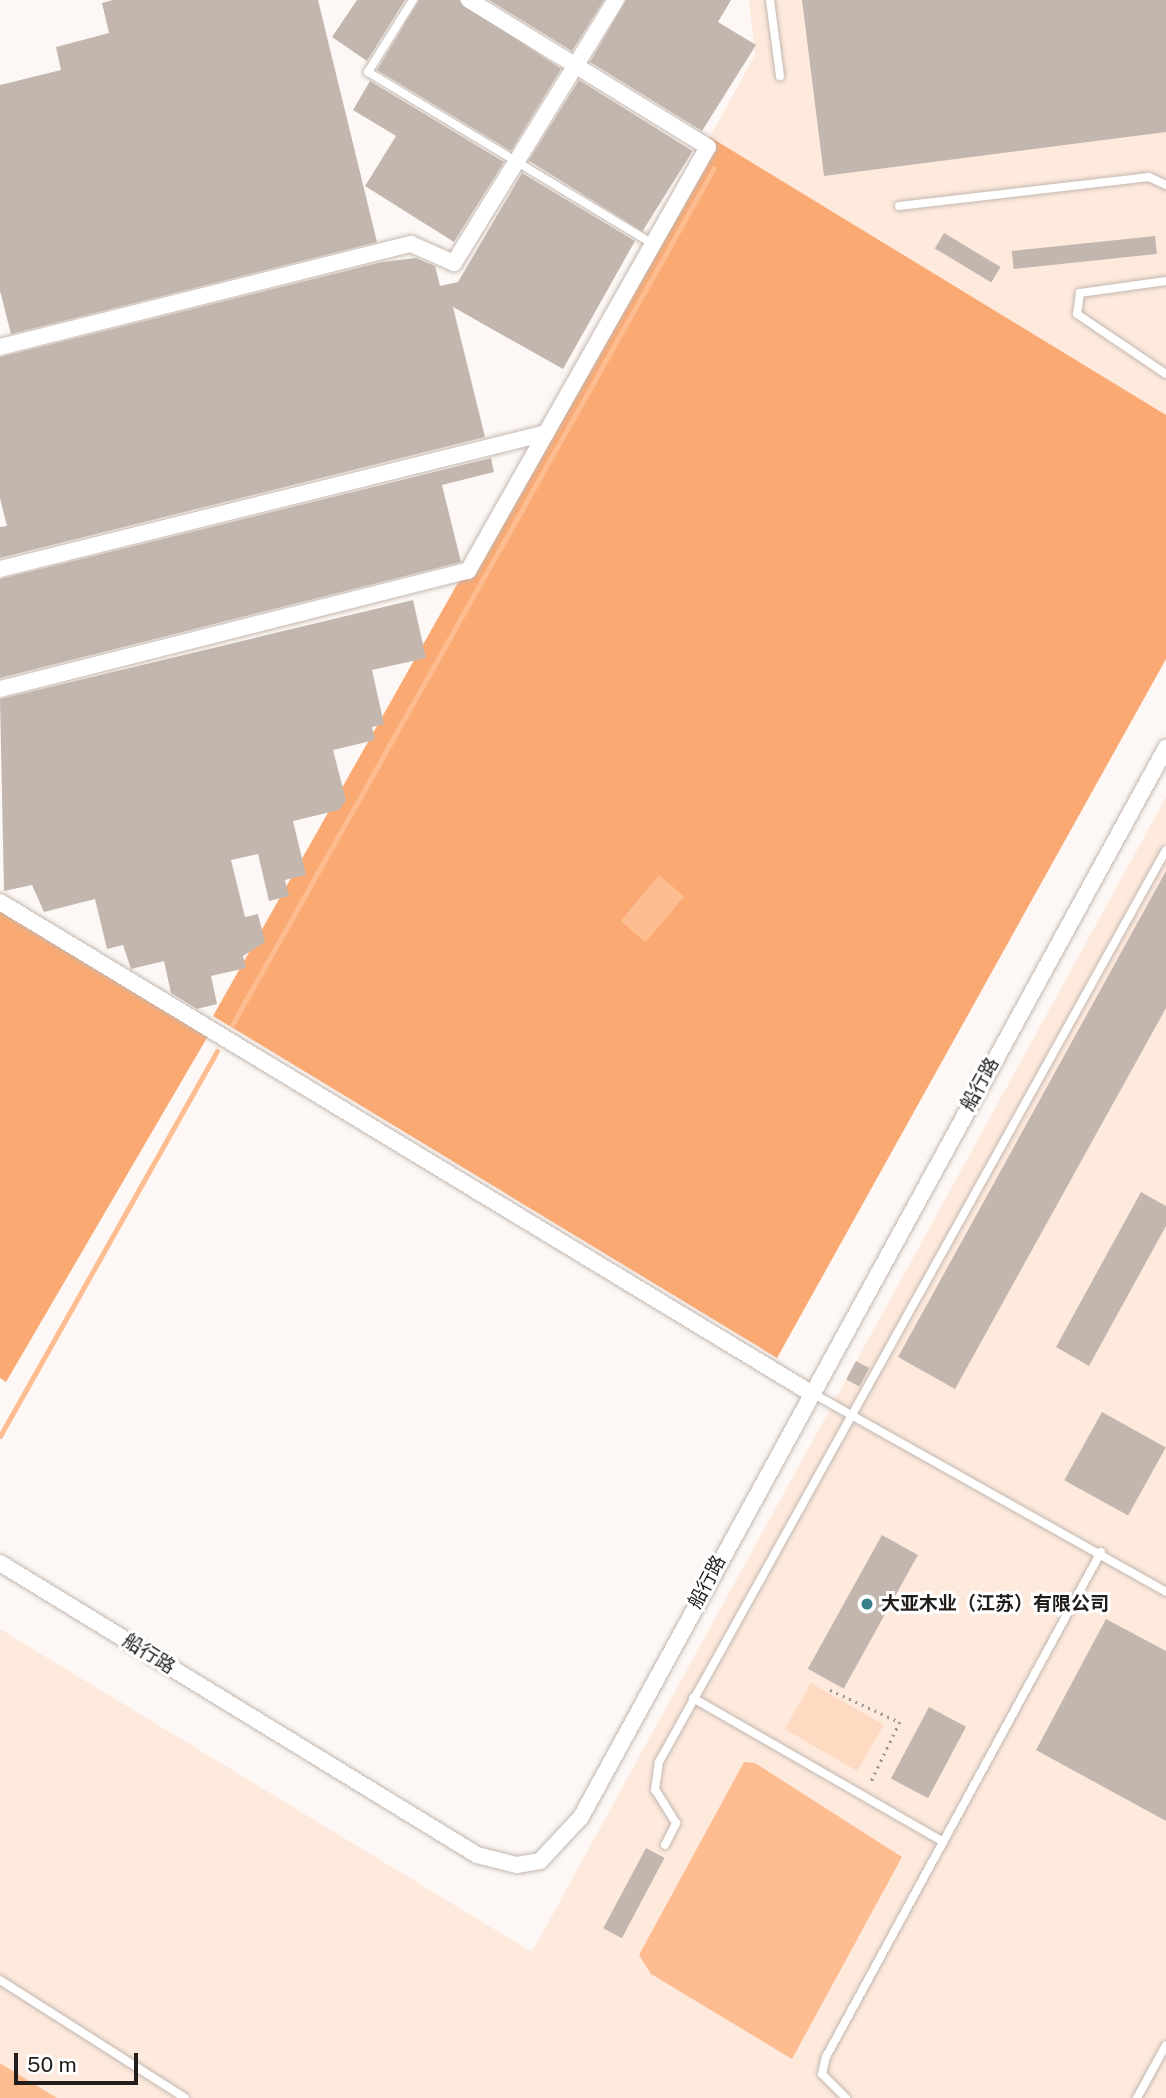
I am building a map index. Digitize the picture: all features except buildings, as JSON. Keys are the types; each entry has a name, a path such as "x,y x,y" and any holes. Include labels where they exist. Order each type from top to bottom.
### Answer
{"street":[{"path":"0,689 455,578 468,571 708,147 469,0"},
{"path":"0,347 411,244 454,263 616,0"},
{"path":"0,569 546,433"},
{"name":"船行路","path":"0,1563 477,1855 517,1865 540,1861 581,1817 809,1392 1166,748"},
{"path":"0,902 809,1392"}],"lane":[{"path":"413,0 368,72 653,244"},
{"path":"770,0 780,76"},
{"path":"899,206 1149,177 1166,185"},
{"path":"1166,281 1080,293 1077,314 1166,374"},
{"path":"665,1845 676,1818 659,1801 655,1771 851,1415 1106,966 1166,850"},
{"path":"809,1392 1101,1552 1166,1592"},
{"path":"846,2098 822,2074 825,2057 1101,1552"},
{"path":"693,1699 943,1842"},
{"path":"0,1980 186,2098"},
{"path":"1137,2098 1166,2045"}],"path":[{"path":"830,1690 900,1722 864,1797"}],"shaded area":[{"path":"749,0 1166,0 1166,415 710,137 755,55"},
{"path":"710,137 1166,415 1166,659 777,1358 213,1016"},
{"path":"1166,797 1166,2098 57,2098 0,2063 0,1629 532,1952"},
{"path":"659,875 684,896 646,942 620,921"},
{"path":"0,908 208,1036 6,1382 0,1378"},
{"path":"811,1683 884,1725 857,1771 784,1729"},
{"path":"744,1762 755,1763 902,1857 792,2059 651,1974 639,1955"},
{"path":"0,2063 57,2098 0,2098"}],"waterway":[{"path":"232,1025 714,168"},
{"path":"0,1436 217,1051"}],"place":[{"name":"大亚木业（江苏）有限公司","path":"867,1604"}]}
